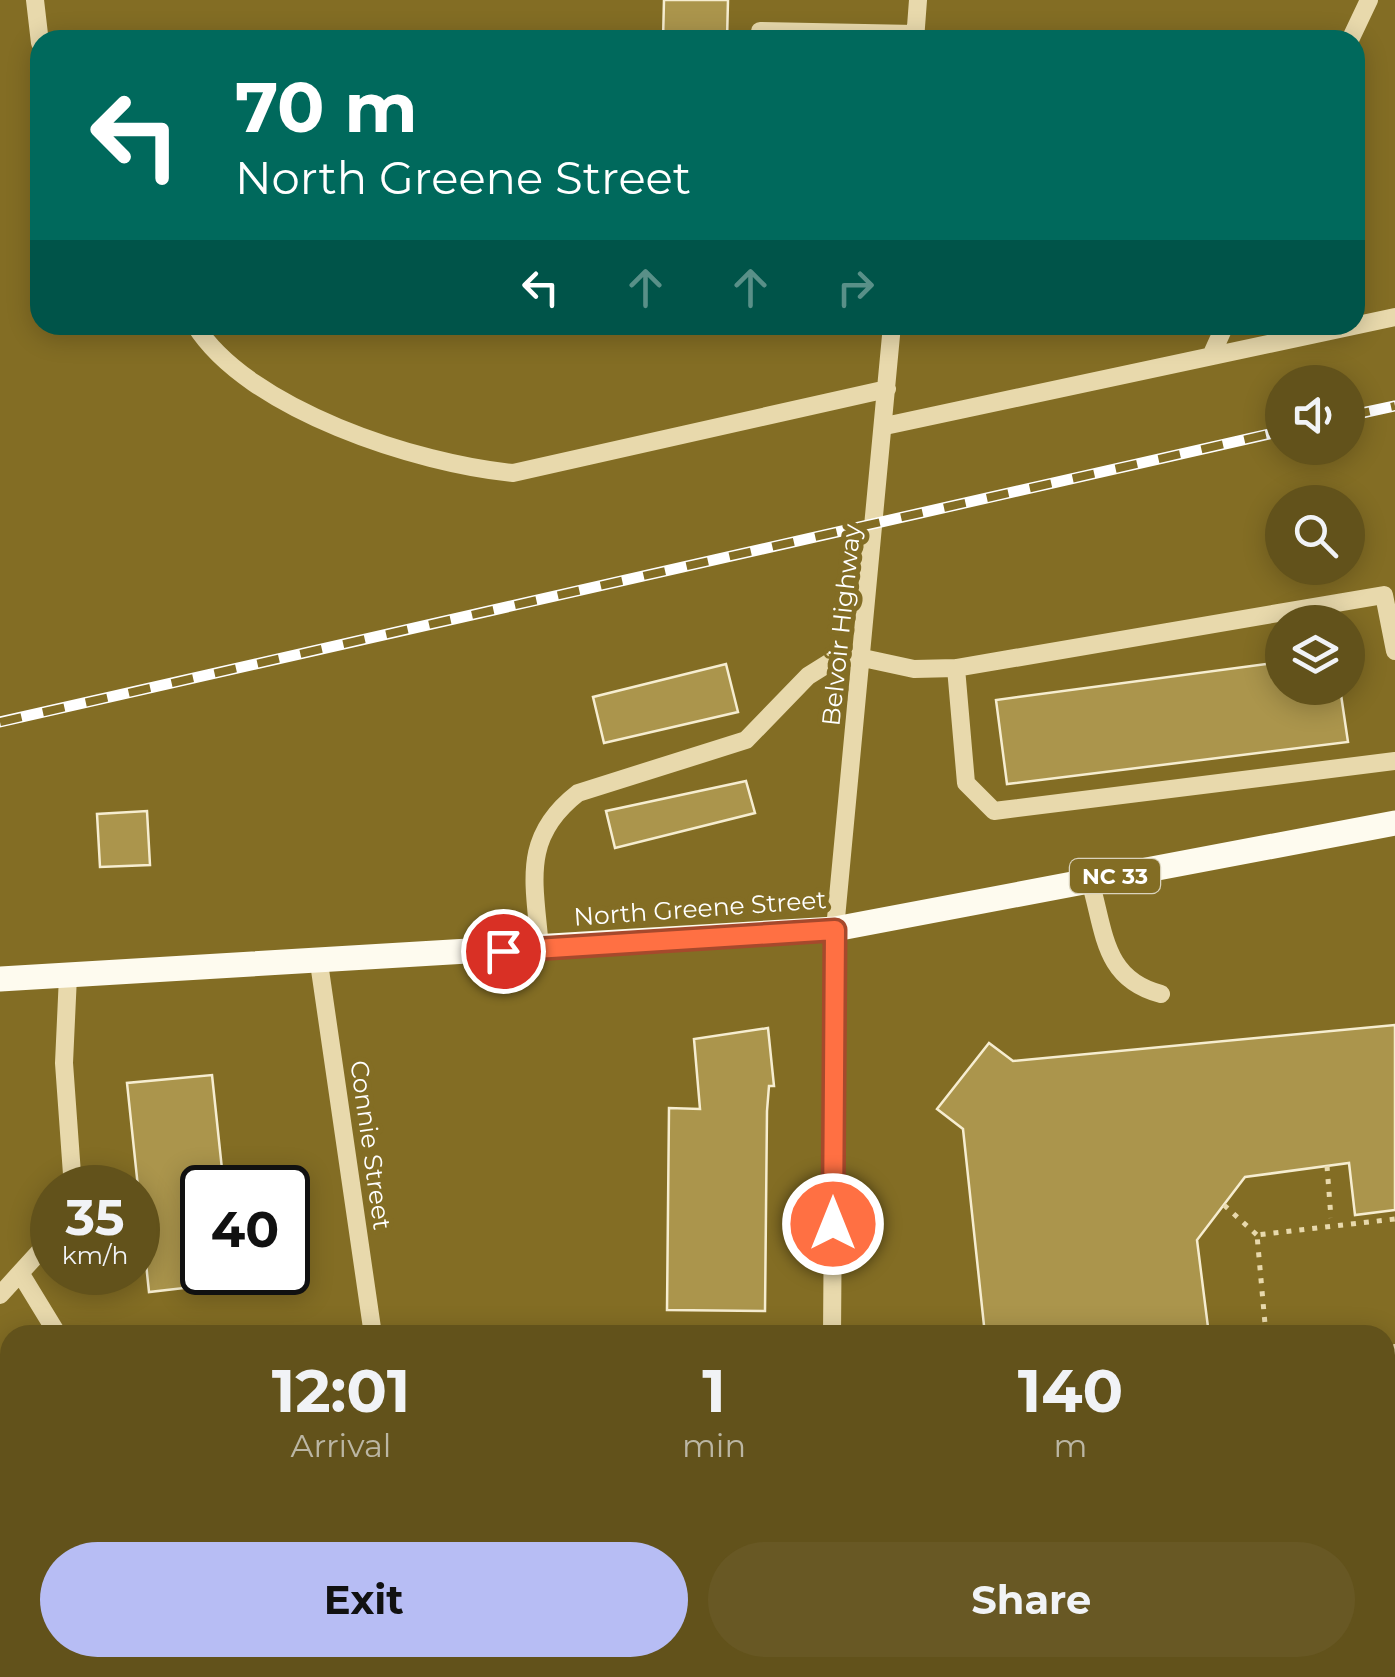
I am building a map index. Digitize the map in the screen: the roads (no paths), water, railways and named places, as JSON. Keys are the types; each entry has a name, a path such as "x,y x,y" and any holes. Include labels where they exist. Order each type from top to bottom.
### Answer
{"main road":[{"name":"North Greene Street","path":"0,979 835,930 1395,823"}],"street":[{"path":"35,0 38,30"},
{"path":"916,30 918,0"},
{"path":"1355,30 1369,0"},
{"path":"1365,323 1395,316"},
{"path":"203,335 217,355 245,376 384,447 452,466 513,473 887,388"},
{"name":"Belvoir Highway","path":"832,1325 835,930 891,335"},
{"path":"1211,356 1220,335"},
{"path":"884,426 1308,335"},
{"path":"540,949 535,847 555,811 578,793 746,740 808,676 832,661 863,658 914,668 956,668 1384,596 1395,651"},
{"path":"956,668 966,783 994,811 1395,760"},
{"path":"1090,881 1117,972 1136,988 1161,994"},
{"name":"Connie Street","path":"319,963 372,1325"},
{"path":"68,976 64,1064 72,1165"},
{"path":"0,1296 30,1266"},
{"path":"22,1276 52,1325"}],"railway":[{"path":"1365,412 1395,406"},
{"path":"0,722 1265,435"}]}
